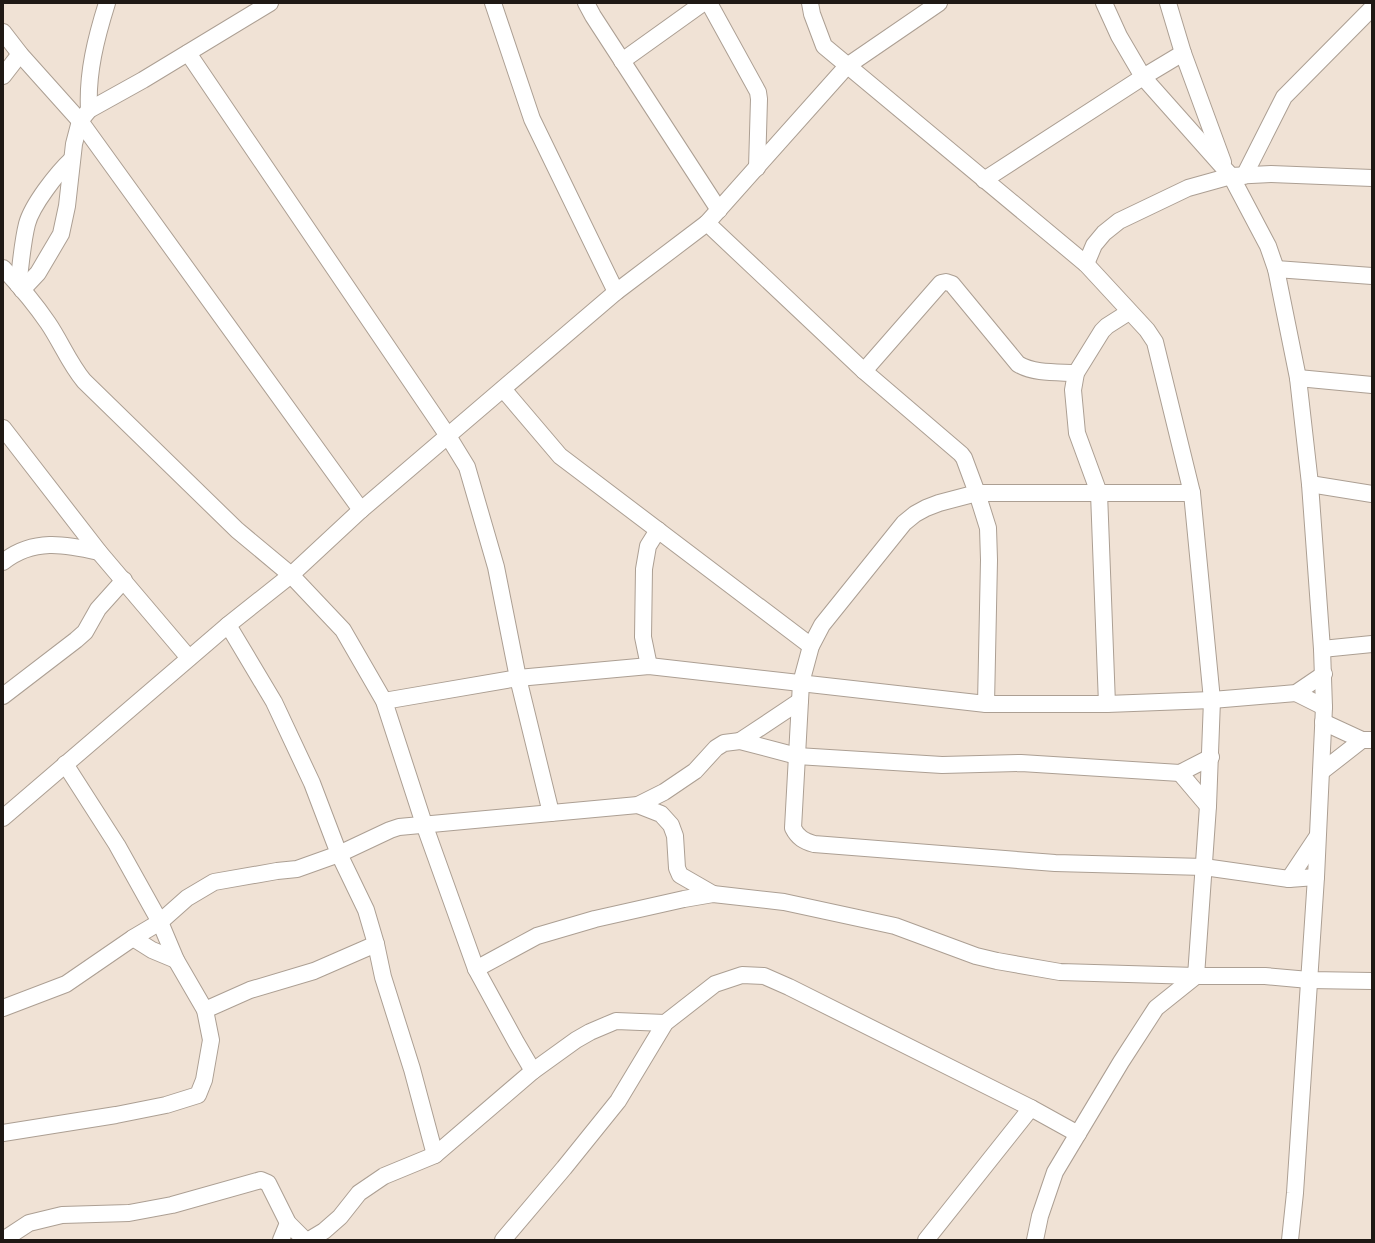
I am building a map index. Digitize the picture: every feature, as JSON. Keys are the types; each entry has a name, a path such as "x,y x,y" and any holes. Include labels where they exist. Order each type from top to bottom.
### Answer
{"street":[{"path":"20,287 38,273 61,234 67,206 72,159 85,116 91,68 98,30 107,3"},
{"path":"85,116 270,3"},
{"path":"493,3 532,119 616,292"},
{"path":"586,3 719,210"},
{"path":"622,61 703,3"},
{"path":"709,3 758,92 757,168"},
{"path":"810,3 812,14 824,46 1086,264 1147,330 1155,342 1192,493 1212,700 1208,806 1196,976 1156,1008 1078,1134 1055,1172 1040,1216 1035,1240"},
{"path":"3,818 228,625 291,575 361,510 616,292 707,223 847,66 938,3"},
{"path":"1104,3 1119,36 1143,77 1234,174"},
{"path":"1168,3 1183,54 1234,174 1268,246 1276,269 1298,378 1310,484 1324,674 1323,715 1316,877 1295,1194 1290,1240"},
{"path":"1234,174 1284,97 1372,8"},
{"path":"3,32 20,54 85,116 361,510"},
{"path":"188,52 448,436 467,467 496,567 518,678 551,813"},
{"path":"3,76 20,54"},
{"path":"984,180 1143,77 1183,54"},
{"path":"20,287 27,224 30,215 54,179 72,159"},
{"path":"1086,264 1094,245 1104,233 1119,221 1188,188 1234,174 1372,178"},
{"path":"707,223 864,371 964,458 988,528 986,704"},
{"path":"3,268 48,323 75,371 84,381 237,530 291,575 343,630 384,700 424,824 476,969 533,1071"},
{"path":"1276,269 1372,276"},
{"path":"864,371 941,283 946,282 952,284 1018,364 1033,370 1076,374"},
{"path":"1107,704 1099,493 1077,433 1073,390 1076,374 1102,331 1107,326 1129,312"},
{"path":"1298,378 1372,385"},
{"path":"503,388 560,456 811,646"},
{"path":"3,428 99,552 189,658"},
{"path":"1310,484 1372,494"},
{"path":"1192,493 977,493 926,508 915,514 904,523 822,625 811,646 801,683 793,828 797,836 814,844 1054,863 1204,867 1289,878 1316,877"},
{"path":"649,666 644,637 644,569 648,546 658,530"},
{"path":"3,562 14,553 44,546 73,546 99,552"},
{"path":"3,696 85,632 98,609 124,580"},
{"path":"228,625 274,702 312,783 339,854 366,910 376,944 383,977 412,1069 435,1156"},
{"path":"1322,649 1372,644"},
{"path":"384,700 518,678 649,666 986,704 1107,704 1212,700 1296,693 1324,674"},
{"path":"1296,693 1323,715 1367,740 1321,772"},
{"path":"740,741 800,701"},
{"path":"3,1008 66,984 133,938 160,922 187,898 214,882 297,869 339,854 399,827 638,805 664,792 695,771 716,748 724,743 740,741 797,756 942,765 1021,763 1180,773 1210,757"},
{"path":"3,1133 166,1105 198,1095 204,1080 211,1040 205,1010 176,960 160,922 117,845 65,764"},
{"path":"1180,773 1208,806"},
{"path":"638,805 661,814 671,825 676,836 677,868 680,874 713,894"},
{"path":"1289,878 1318,836"},
{"path":"476,969 537,936 595,919 713,894 784,902 895,926 976,956 1060,972 1196,976 1265,976 1309,980 1372,981"},
{"path":"133,938 152,950 176,960"},
{"path":"205,1010 250,990 314,971 376,944"},
{"path":"503,1240 618,1101 665,1024 716,984 742,975 764,976 789,987 1031,1108 1078,1134"},
{"path":"309,1240 324,1231 340,1216 359,1193 384,1176 435,1156 533,1071 576,1040 590,1032 616,1021 665,1024"},
{"path":"926,1240 1031,1108"},
{"path":"3,1240 29,1223 62,1215 129,1212 172,1205 261,1180 268,1183 288,1223 305,1240"},
{"path":"281,1240 288,1223"}]}
